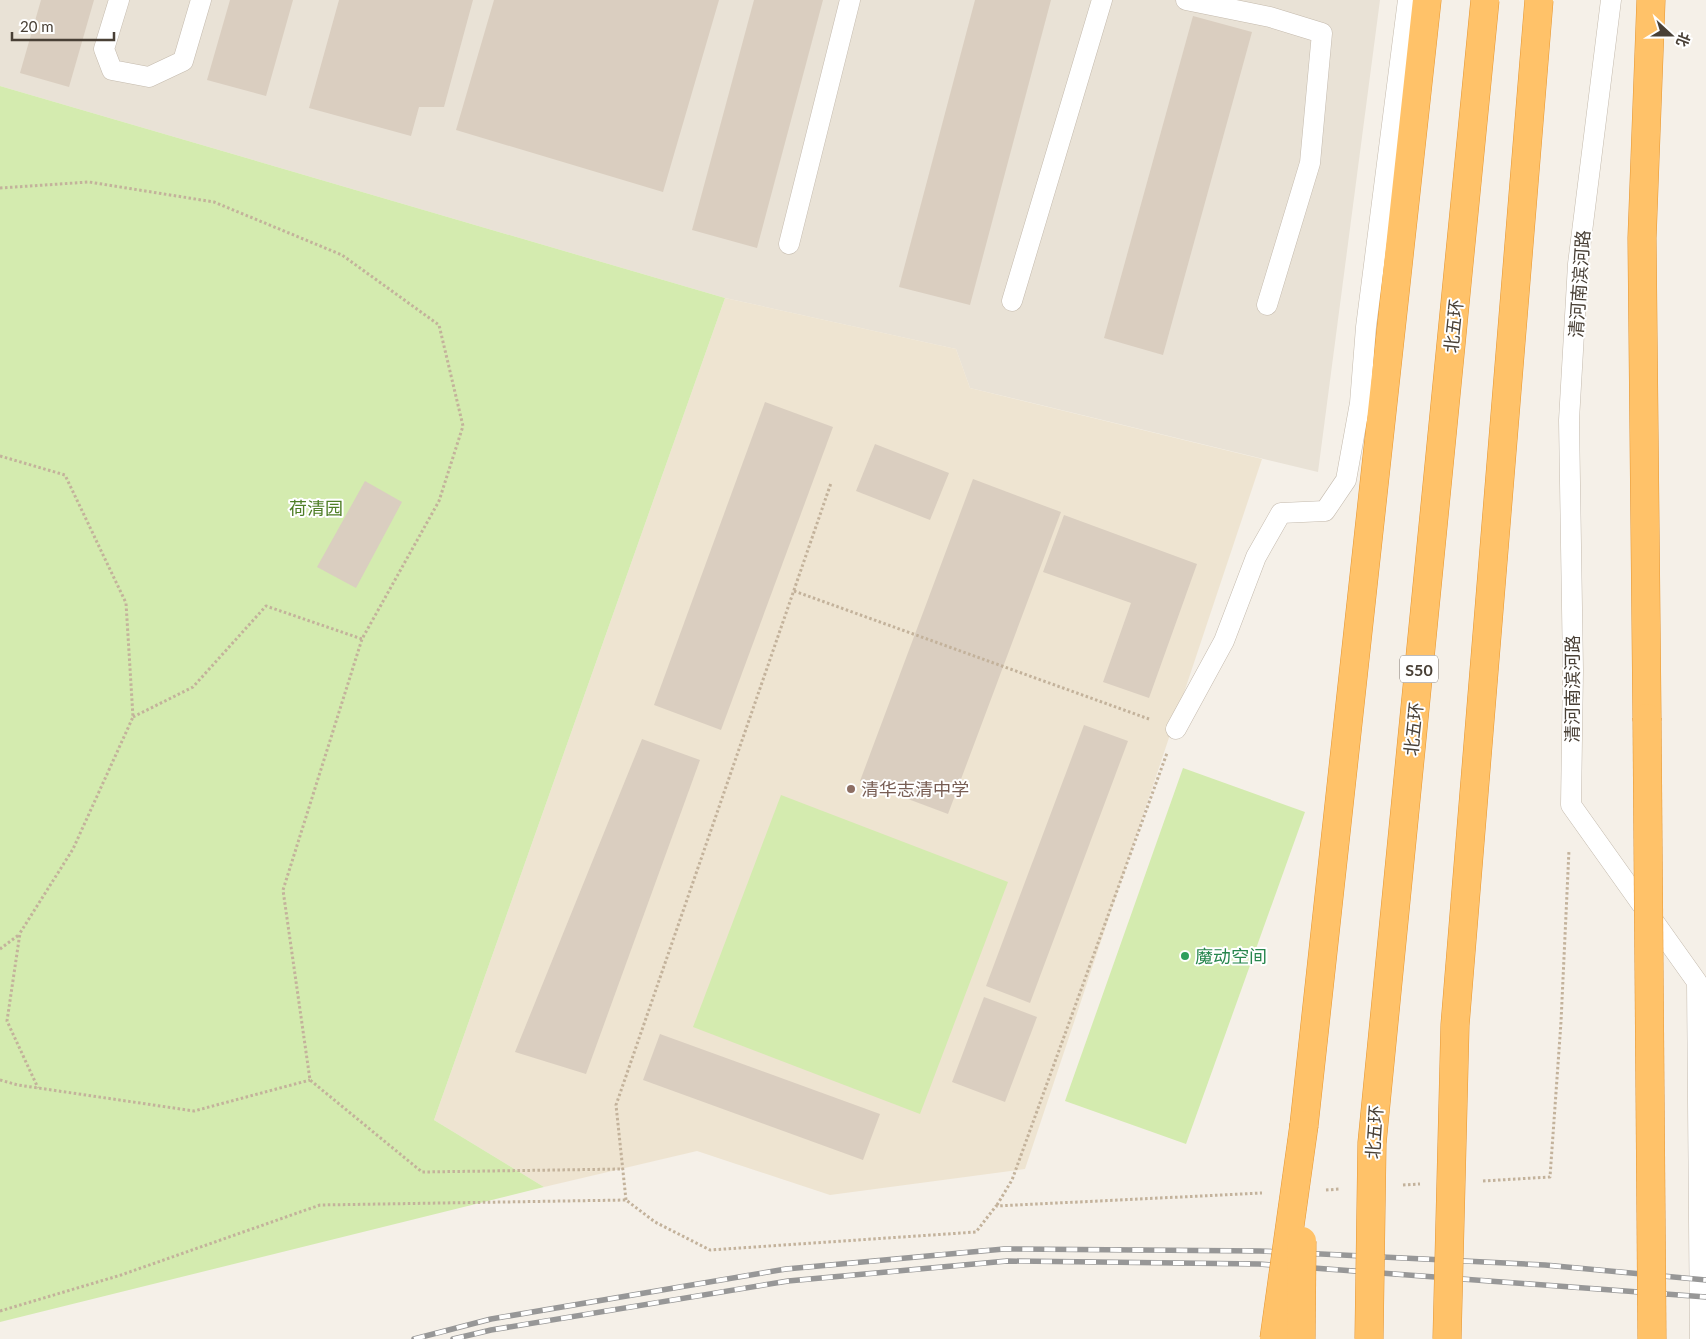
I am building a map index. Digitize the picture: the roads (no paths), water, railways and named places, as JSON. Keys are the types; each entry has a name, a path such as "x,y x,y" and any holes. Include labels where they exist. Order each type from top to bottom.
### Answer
{"highway":[{"path":"1274,1339 1304,1125 1427,0"},
{"name":"北五环","path":"1369,1339 1372,1143 1485,0"},
{"path":"1447,1339 1455,1025 1539,0"},
{"path":"1651,0 1642,238 1652,1339"},
{"path":"1301,1339 1304,1125"},
{"path":"1650,1232 1672,1339"}],"lane":[{"path":"118,0 104,49 112,70 150,77 183,61 201,0"},
{"path":"789,244 850,0"},
{"path":"1012,300 1102,0"},
{"path":"1186,0 1270,17 1322,33 1310,163 1267,304"},
{"path":"1176,729 1224,641 1256,557 1281,513 1325,511 1346,480 1360,403 1366,327 1408,0"},
{"name":"清河南滨河路","path":"1611,0 1578,264 1569,420 1573,670 1571,805 1697,982 1700,1339"}],"railway":[{"path":"414,1339 491,1319 786,1269 1004,1249 1260,1251 1545,1265 1706,1280"},
{"path":"453,1339 491,1330 788,1281 1007,1261 1259,1264 1706,1297"}],"place":[{"name":"清华志清中学","path":"851,789"},
{"name":"魔动空间","path":"1185,956"}],"park label":[{"name":"荷清园","path":"316,508"}]}
